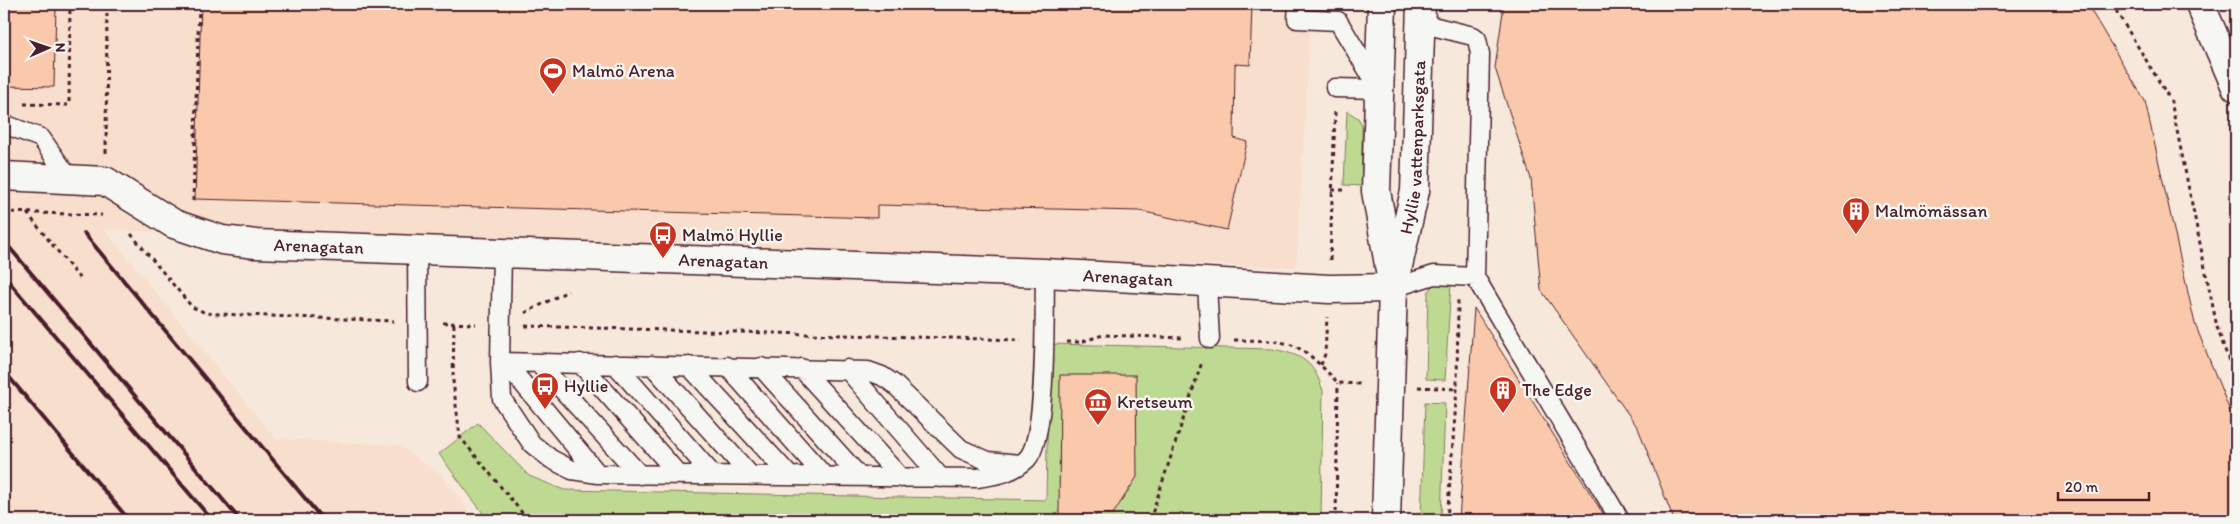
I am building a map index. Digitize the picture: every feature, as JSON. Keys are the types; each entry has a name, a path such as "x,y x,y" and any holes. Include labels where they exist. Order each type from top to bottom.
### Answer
{"street":[{"name":"Hyllie vattenparksgata","path":"1382,4 1376,191 1393,288"},
{"path":"2200,4 2236,87"},
{"name":"Hyllie vattenparksgata","path":"1386,520 1393,288 1415,191 1421,13"},
{"name":"Arenagatan","path":"4,176 105,181 174,224 222,240 256,244 1044,272 1207,284 1329,289 1393,288"}],"lane":[{"path":"1298,4 1297,19 1338,21 1379,89"},
{"path":"1421,13 1473,36 1479,46 1475,277 1620,520"},
{"path":"1336,88 1379,89"},
{"path":"4,124 40,138 69,178"},
{"path":"417,250 418,382"},
{"path":"502,253 502,399 532,444 551,460 572,470 598,474 978,478 1007,473 1028,458 1039,428 1044,272"},
{"path":"1393,288 1434,274 1475,277"},
{"path":"1207,284 1210,339"},
{"path":"503,362 727,366 868,371 888,380 961,450 988,461 1020,464"},
{"path":"503,362 598,474"},
{"path":"538,362 640,475"},
{"path":"580,363 679,475"},
{"path":"615,364 713,476"},
{"path":"652,365 751,476"},
{"path":"689,366 790,476"},
{"path":"727,366 825,477"},
{"path":"761,367 860,477"},
{"path":"801,368 901,478"},
{"path":"847,369 941,478"}],"path":[{"path":"22,104 70,105 70,4"},
{"path":"105,181 107,4"},
{"path":"192,231 199,4"},
{"path":"2112,4 2172,101 2217,327 2236,380"},
{"path":"1321,365 1325,354 1329,289 1336,88"},
{"path":"4,212 103,215"},
{"path":"27,213 80,279"},
{"path":"127,229 192,307 198,311 212,314 454,324 1043,341 1081,342 1103,335 1278,341 1293,344 1307,352 1338,383 1457,388 1447,520"},
{"path":"502,325 568,291"},
{"path":"454,324 452,381 460,437 528,520"},
{"path":"1150,520 1210,339"},
{"path":"1336,520 1338,383"}],"shaded area":[{"path":"4,4 1312,4 1296,267 105,230 276,439 398,445 442,476 476,520 4,520"}],"green space":[{"path":"1347,111 1358,118 1362,125 1362,186 1344,185"},
{"path":"1434,283 1451,283 1445,380 1426,379 1428,292"},
{"path":"1049,344 1273,349 1300,357 1316,373 1323,391 1321,520 488,520 439,454 478,423 529,476 564,490 1046,500"},
{"path":"1425,402 1445,403 1441,520 1421,520"}],"building":[{"path":"4,4 56,6 54,87 4,86"},
{"name":"Malmö Arena","path":"201,4 1252,4 1250,65 1235,64 1234,138 1247,142 1227,230 1140,211 877,205 877,218 195,199"},
{"name":"Malmömässan","path":"1504,4 2087,4 2145,101 2195,324 2236,426 2236,520 1674,520 1638,428 1541,290 1531,179 1495,68"},
{"name":"The Edge","path":"1474,308 1607,520 1459,520"},
{"name":"Kretseum","path":"1060,375 1136,375 1137,477 1113,514 1096,514 1093,520 1059,520"}],"railway":[{"path":"84,233 323,520"},
{"path":"4,241 240,520"},
{"path":"4,276 212,520"},
{"path":"4,371 129,520"}],"place":[{"name":"Malmö Arena","path":"553,95"},
{"name":"Malmömässan","path":"1856,235"},
{"name":"Malmö Hyllie","path":"663,259"},
{"name":"Hyllie","path":"545,410"},
{"name":"The Edge","path":"1503,414"},
{"name":"Kretseum","path":"1098,426"}]}
